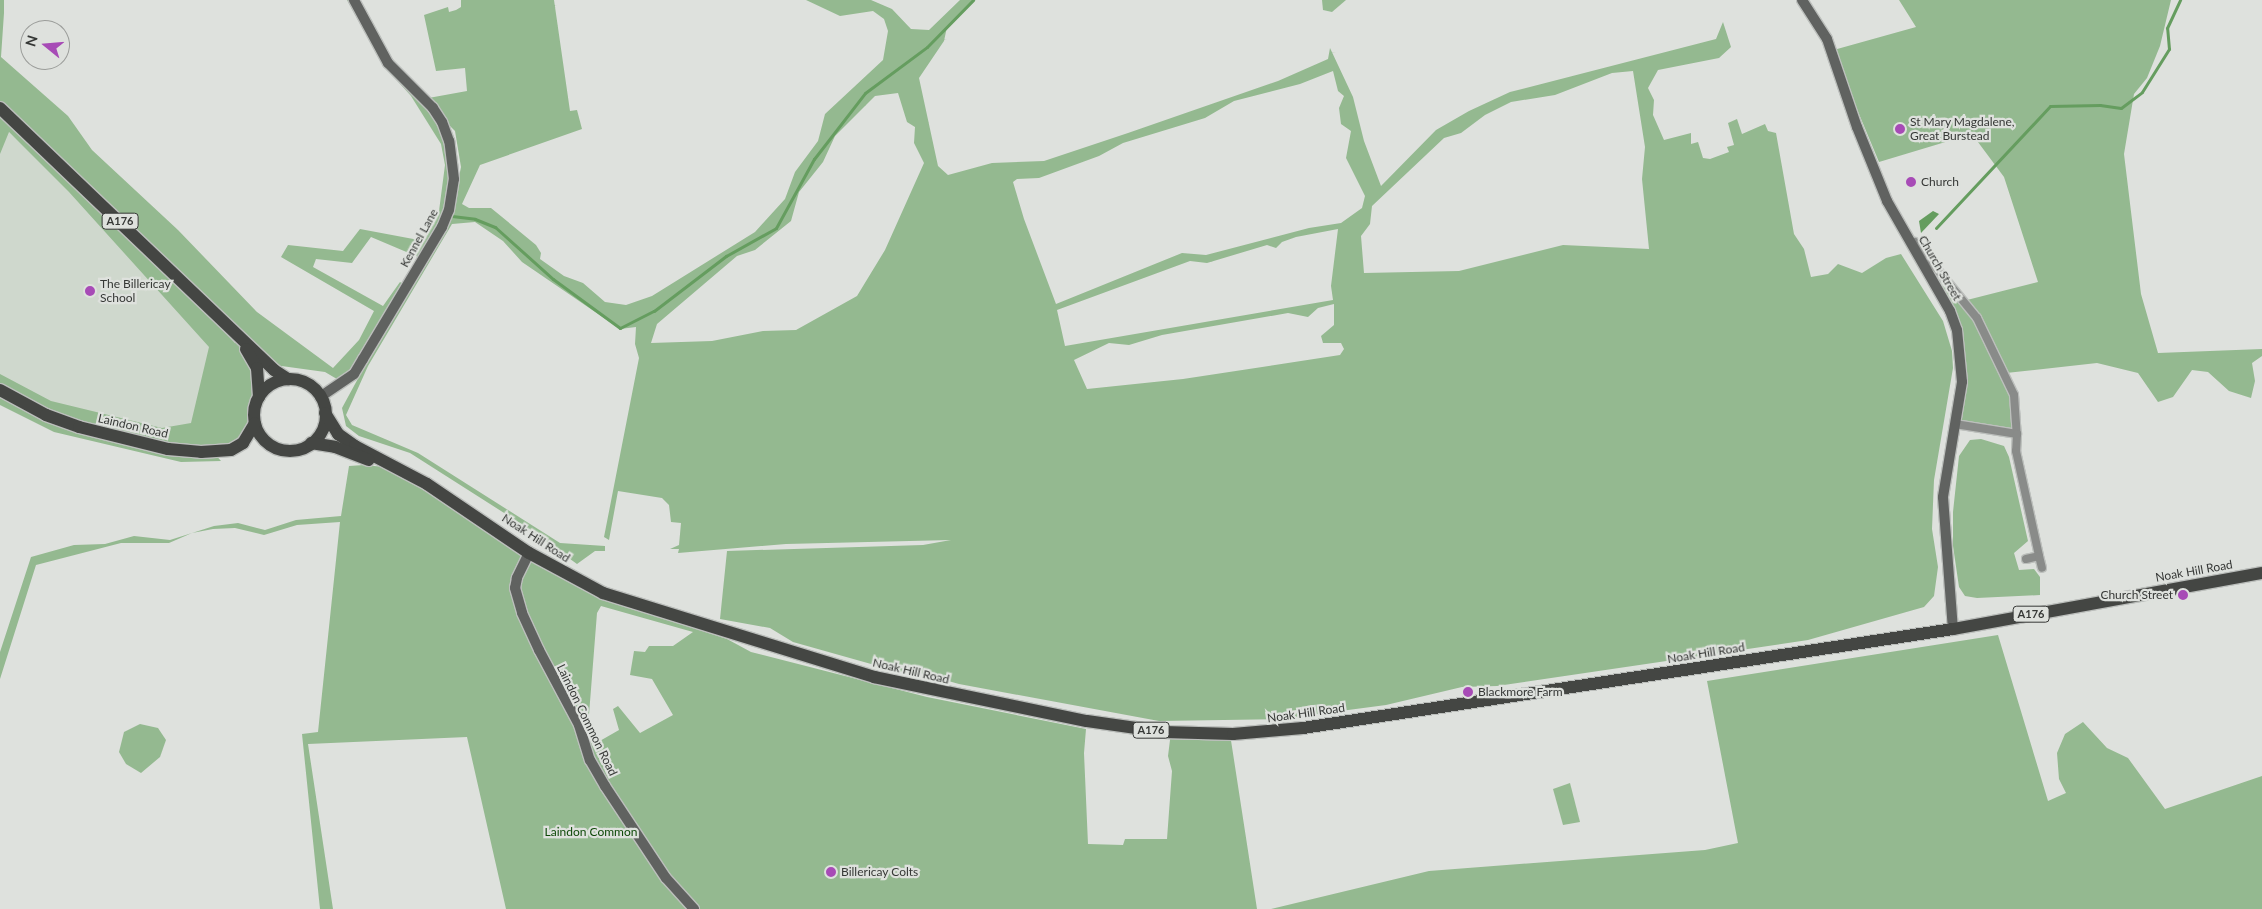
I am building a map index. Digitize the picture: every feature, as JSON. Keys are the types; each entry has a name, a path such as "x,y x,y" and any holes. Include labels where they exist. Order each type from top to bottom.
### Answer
{"main road":[{"name":"A176","path":"0,108 239,335 288,379"},
{"name":"A176","path":"239,335 257,368 259,397"},
{"path":"288,379 305,383 320,396 325,413 322,430 311,444 297,450 281,450 262,437 255,423 254,410 259,397 271,384 288,379"},
{"name":"Laindon Road","path":"0,390 46,414 79,427 168,449 201,452 231,450 244,443 255,423"},
{"name":"Noak Hill Road","path":"325,413 338,434 458,503 530,553 603,593 804,658 948,694 1108,725 1180,733 1233,734 1303,728 1953,629 2262,573"},
{"name":"Noak Hill Road","path":"311,444 335,447 395,468"}],"street":[{"name":"Kennel Lane","path":"320,396 354,374 442,227 453,194 454,164 442,122 433,108 388,63 354,0"},
{"name":"Church Street","path":"1802,0 1827,40 1873,170 1908,239 1950,311 1957,330 1962,382 1943,498 1953,629"},
{"path":"1908,239 1914,242 1976,318 2006,373 2014,396 2017,434 2016,451 2042,568"},
{"path":"1955,424 2017,434"},
{"name":"Laindon Common Road","path":"530,553 517,578 515,588 522,613 535,642 579,725 590,760 605,786 666,878 694,909"},
{"path":"2026,559 2039,556"}],"shaded area":[{"name":"The Billericay School","path":"0,125 51,169 229,339 204,437 58,411 0,380"},
{"path":"1933,211 1939,214 1921,233 1919,221"}],"green space":[{"path":"0,0 4,0 1,57 68,116 92,150 178,230 257,312 333,368 359,340 374,311 281,257 288,245 343,251 360,229 424,241 439,211 445,165 441,144 411,96 383,65 347,0 354,0 378,47 439,123 449,141 453,194 423,259 371,237 352,263 316,259 313,267 383,306 400,282 406,286 363,359 342,382 325,372 267,364 257,368 259,397 255,423 249,435 214,453 221,461 181,462 54,432 0,405 0,390 33,408 173,447 55,413 0,387 0,374 51,401 162,428 191,423 209,347 69,192 9,132 0,154 0,113 195,300 235,343 239,335 0,109"},
{"path":"461,0 554,0 570,111 577,110 582,129 480,165 462,204 469,208 491,208 536,245 541,253 540,259 564,276 583,283 605,302 626,305 652,296 755,232 785,199 795,172 818,141 825,114 883,60 888,31 884,19 873,11 840,16 806,0 871,0 892,9 911,29 929,30 960,0 973,0 947,27 944,41 919,78 938,166 948,175 992,163 1044,161 1278,81 1328,59 1330,48 1353,97 1364,141 1381,186 1436,130 1469,111 1510,92 1716,39 1723,22 1731,47 1719,58 1658,70 1648,88 1654,100 1653,115 1664,140 1691,133 1691,144 1698,142 1703,158 1710,159 1729,152 1727,147 1734,145 1728,123 1737,119 1742,134 1765,124 1768,131 1776,133 1794,234 1804,249 1811,277 1828,274 1838,264 1862,273 1886,258 1901,254 1943,321 1952,351 1953,368 1934,480 1932,529 1938,567 1934,596 1924,607 1808,640 1497,686 1462,687 1386,705 1280,719 1159,721 959,684 920,673 903,673 793,642 770,628 720,619 727,551 923,545 951,540 786,544 678,553 679,549 670,549 679,545 681,523 671,522 669,505 662,498 618,491 609,540 604,537 639,358 635,344 636,327 620,329 522,262 503,241 475,222 452,224 368,366 346,415 352,425 418,453 560,543 605,546 605,551 595,551 577,564 523,525 410,453 359,436 346,426 342,408 454,202 461,167 455,131 423,99 467,91 465,68 436,71 424,15 448,7 449,12 461,7","holes":["1333,71 1338,91 1344,96 1339,108 1341,124 1351,131 1346,158 1365,196 1362,208 1341,223 1309,228 1206,255 1182,253 1056,304 1024,219 1013,182 1017,179 1039,178 1099,156 1123,143 1205,118 1234,101 1300,84","1633,71 1645,147 1642,179 1649,249 1563,245 1459,271 1364,273 1361,236 1370,224 1372,206 1444,138 1461,133 1485,115 1511,102 1555,95 1612,73","898,93 907,122 915,127 914,143 924,163 885,250 857,296 796,330 763,331 712,341 651,343 657,324 737,256 755,250 791,221 799,192 823,162 835,136 875,96","1338,229 1331,286 1333,300 1065,346 1057,310 1190,261 1207,263 1267,245 1276,248 1282,242 1296,237","1334,304 1334,325 1321,336 1323,343 1341,343 1344,349 1340,355 1183,379 1087,389 1074,360 1109,343 1129,345 1162,335 1288,313 1308,317 1318,308"]},
{"path":"1322,0 1346,0 1332,12 1323,10"},
{"path":"1899,0 2171,0 2160,46 2147,78 2134,94 2124,154 2141,294 2158,353 2262,349 2262,356 2252,363 2255,381 2251,398 2229,391 2208,372 2192,370 2173,397 2158,402 2138,373 2097,363 2006,373 2014,395 2017,434 1955,424 1962,353 1922,248 1967,300 2038,282 2004,177 1972,134 1879,162 1839,66 1830,51 1916,27"},
{"path":"1981,439 2004,446 2009,457 2028,541 2014,553 2019,570 2034,569 2040,577 2040,595 1977,598 1965,596 1959,587 1953,546 1953,512 1959,456 1970,440"},
{"name":"Laindon Common","path":"364,465 395,468 634,608 727,639 751,652 927,697 1086,729 1084,753 1088,844 1123,845 1125,839 1167,839 1172,771 1168,756 1171,732 1230,734 1257,909 506,909 467,737 308,744 333,909 320,909 302,734 318,732 340,522 297,525 264,535 235,528 213,529 192,533 214,526 238,523 265,530 296,520 341,516 349,466","holes":["601,606 693,632 673,646 649,646 645,652 634,651 630,675 652,679 673,715 640,733 618,706 613,709 619,730 598,742 587,740 597,613"]},
{"path":"192,533 169,543 121,543 36,565 0,679 0,652 31,557 74,545 105,544 134,536 170,540"},
{"path":"1998,635 2048,801 2066,793 2059,779 2057,753 2065,734 2083,722 2107,748 2128,758 2165,809 2262,776 2262,909 1271,909 1429,871 1705,850 1738,843 1707,681"},
{"path":"140,724 158,728 166,740 160,757 141,773 126,764 119,752 124,732"},
{"path":"1570,783 1580,822 1563,825 1553,789"}],"waterway":[{"path":"452,216 475,219 495,227 553,279 620,328 654,311 726,256 776,228 814,159 865,93 927,47 973,0"},
{"path":"1936,228 2050,106 2100,105 2121,108 2142,92 2169,49 2167,28 2180,0"}],"place":[{"name":"St Mary Magdalene, Great Burstead","path":"1900,129"},
{"name":"Church","path":"1911,182"},
{"name":"The Billericay School","path":"90,291"},
{"name":"Church Street","path":"2183,595"},
{"name":"Blackmore Farm","path":"1468,692"},
{"name":"Billericay Colts","path":"831,872"}]}
